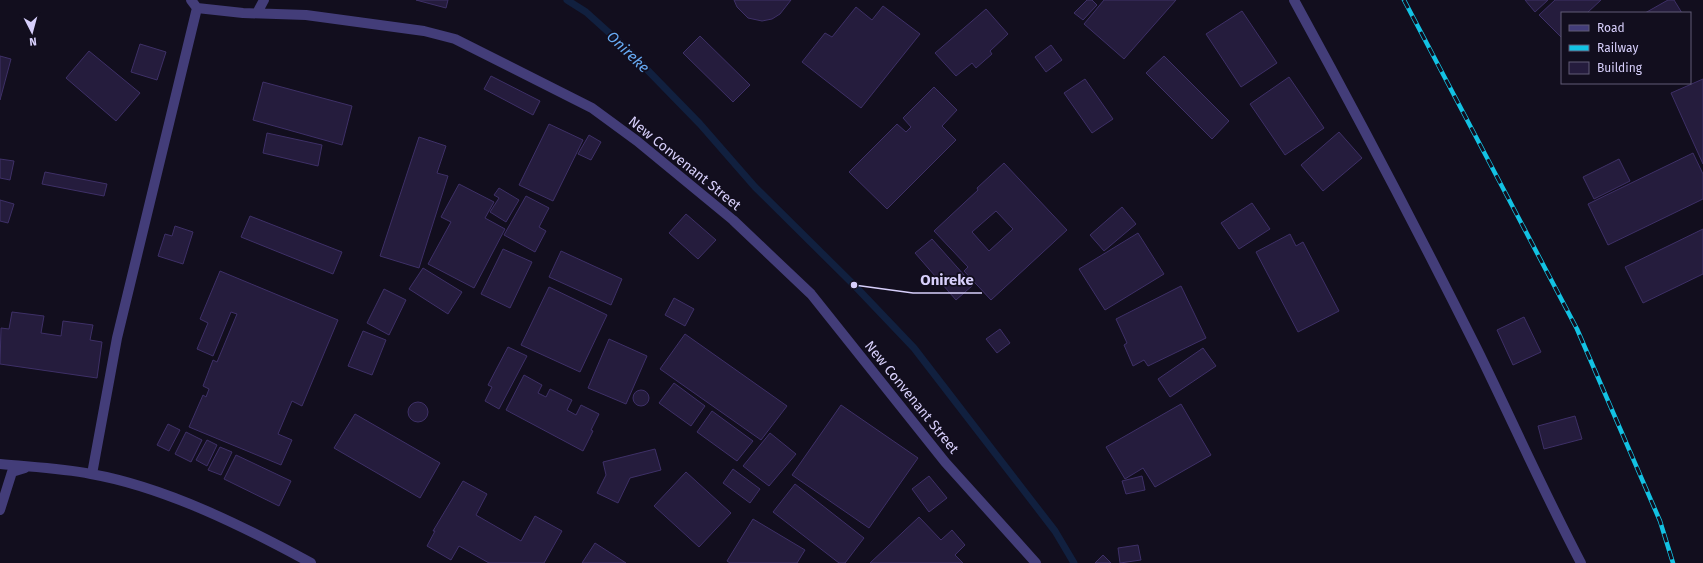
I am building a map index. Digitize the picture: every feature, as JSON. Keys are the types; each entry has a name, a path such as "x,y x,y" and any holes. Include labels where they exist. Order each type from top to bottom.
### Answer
{"street":[{"path":"92,474 117,338 197,8 191,0"},
{"path":"257,13 264,0"},
{"path":"1294,0 1423,242 1519,435 1548,501 1581,563"},
{"name":"New Convenant Street","path":"197,8 306,15 424,31 455,39 592,108 637,140 733,220 811,294 945,462 1036,563"},
{"path":"0,464 92,474 144,488 196,506 268,540 311,563"},
{"path":"0,510 12,472 31,467"}],"building":[{"path":"416,0 448,0 446,8"},
{"path":"734,0 791,0 780,14 772,19 762,21 748,18 737,7"},
{"path":"1087,0 1092,0 1097,5 1083,20 1074,13"},
{"path":"1104,0 1176,0 1124,59 1084,24"},
{"path":"1525,0 1548,0 1535,12"},
{"path":"1555,0 1601,0 1588,12 1561,12 1561,37 1539,15"},
{"path":"1668,0 1674,0 1681,12 1647,12"},
{"path":"883,6 920,34 861,108 802,62 825,33 832,37 856,7 872,20"},
{"path":"986,9 1008,34 990,51 992,54 976,68 972,63 956,76 935,53"},
{"path":"1242,11 1277,63 1241,87 1206,34"},
{"path":"700,36 750,85 733,102 683,53"},
{"path":"140,44 166,52 157,80 131,72"},
{"path":"1051,45 1062,60 1046,72 1035,57"},
{"path":"89,51 140,93 116,121 66,78"},
{"path":"0,56 11,59 0,100"},
{"path":"1164,56 1229,121 1212,139 1146,73"},
{"path":"491,76 540,101 533,115 484,89"},
{"path":"1289,77 1324,128 1285,155 1250,104"},
{"path":"1085,79 1113,119 1092,133 1064,93"},
{"path":"1703,79 1703,164 1671,93"},
{"path":"263,82 352,106 342,145 253,120"},
{"path":"934,87 957,110 942,126 956,140 887,209 849,172 897,124 906,132 911,127 903,118"},
{"path":"549,124 583,140 553,201 519,185"},
{"path":"1339,132 1362,158 1323,191 1301,165"},
{"path":"267,133 322,145 318,166 263,153"},
{"path":"589,135 601,142 591,160 578,154"},
{"path":"419,137 446,146 437,173 448,176 419,268 380,256"},
{"path":"1693,153 1703,174 1703,199 1608,245 1588,204"},
{"path":"0,159 14,161 10,180 0,178"},
{"path":"1619,159 1630,181 1594,199 1583,177"},
{"path":"1004,163 1067,230 991,300 964,271 968,267 934,231 978,190 977,188","holes":["996,211 1013,229 989,251 972,232"]},
{"path":"45,172 107,184 104,196 42,184"},
{"path":"459,184 494,202 485,218 505,229 474,288 428,264 451,222 441,217"},
{"path":"499,188 519,200 506,222 490,212 499,198 494,195"},
{"path":"526,196 549,208 539,227 546,231 535,252 504,235"},
{"path":"0,200 14,204 8,223 0,221"},
{"path":"1252,203 1270,229 1239,249 1221,223"},
{"path":"1122,207 1136,224 1104,251 1090,235"},
{"path":"686,214 716,240 698,259 669,233"},
{"path":"250,216 342,252 333,274 241,237"},
{"path":"175,226 193,232 183,264 158,256 165,234 172,236"},
{"path":"1703,229 1703,274 1643,303 1625,267"},
{"path":"1138,233 1164,274 1105,310 1079,269"},
{"path":"1290,234 1296,246 1303,242 1339,311 1298,332 1256,252"},
{"path":"932,239 973,285 956,300 915,253"},
{"path":"503,249 532,262 510,308 481,294"},
{"path":"561,251 622,279 611,305 549,277"},
{"path":"423,268 462,292 448,314 409,289"},
{"path":"220,271 338,320 302,406 292,401 278,434 292,440 281,465 189,427 203,395 206,397 209,389 203,386 213,360 217,362 237,314 231,312 213,356 197,349 208,323 200,319"},
{"path":"1181,286 1206,338 1148,366 1144,360 1133,366 1124,345 1127,343 1116,319"},
{"path":"549,287 607,315 580,372 521,345"},
{"path":"384,289 406,300 389,335 367,323"},
{"path":"674,298 694,309 685,326 665,315"},
{"path":"12,312 44,316 41,333 61,336 63,321 93,325 90,340 102,342 97,378 0,364 1,328 9,329"},
{"path":"1524,317 1541,352 1513,365 1497,330"},
{"path":"1000,329 1010,343 997,353 986,339"},
{"path":"363,331 386,340 372,375 348,366"},
{"path":"685,334 787,406 761,440 660,369"},
{"path":"609,339 647,356 626,404 588,388"},
{"path":"508,347 527,356 499,409 485,401 492,387 488,385"},
{"path":"1203,348 1216,366 1170,397 1158,379"},
{"path":"524,375 542,385 538,393 546,397 550,389 572,400 567,410 576,415 581,405 599,414 591,430 593,431 583,451 506,410"},
{"path":"674,383 705,406 691,426 659,403"},
{"path":"638,390 644,390 649,395 647,404 644,406 638,406 633,401 633,395"},
{"path":"414,402 422,402 428,408 428,416 422,422 414,422 408,416 408,408"},
{"path":"1181,404 1211,455 1155,487 1143,468 1125,479 1106,447"},
{"path":"841,405 918,458 869,528 792,475"},
{"path":"712,411 753,441 737,461 697,432"},
{"path":"355,414 440,463 420,498 334,448"},
{"path":"1575,416 1582,439 1544,449 1538,426"},
{"path":"168,424 180,430 169,451 157,445"},
{"path":"186,432 202,440 191,462 175,454"},
{"path":"770,433 796,454 769,486 743,466"},
{"path":"207,440 217,445 207,466 196,460"},
{"path":"220,447 232,452 221,475 208,470"},
{"path":"655,449 661,470 630,478 618,503 597,493 606,475 603,462"},
{"path":"236,455 291,481 279,506 224,479"},
{"path":"733,469 760,489 750,503 723,483"},
{"path":"686,472 731,513 699,547 654,506"},
{"path":"929,476 947,498 929,512 912,489"},
{"path":"1142,476 1145,490 1126,494 1122,481"},
{"path":"463,481 487,494 476,515 521,541 535,516 562,531 544,563 489,563 459,546 451,560 427,546 435,531 433,531"},
{"path":"795,484 864,538 845,563 839,563 773,512"},
{"path":"919,517 941,540 952,530 965,545 955,555 963,563 870,563"},
{"path":"753,519 805,550 797,563 730,563 727,561"},
{"path":"595,543 626,563 582,563"},
{"path":"1138,545 1141,560 1120,563 1118,548"},
{"path":"1103,555 1111,563 1095,563"}],"waterway":[{"name":"Onireke","path":"567,0 586,12 626,48 700,124 755,187 854,285 914,348 1055,531 1074,563"}],"railway":[{"path":"1404,0 1577,329 1660,521 1673,563"}],"place":[{"name":"Onireke","path":"854,285"}]}
